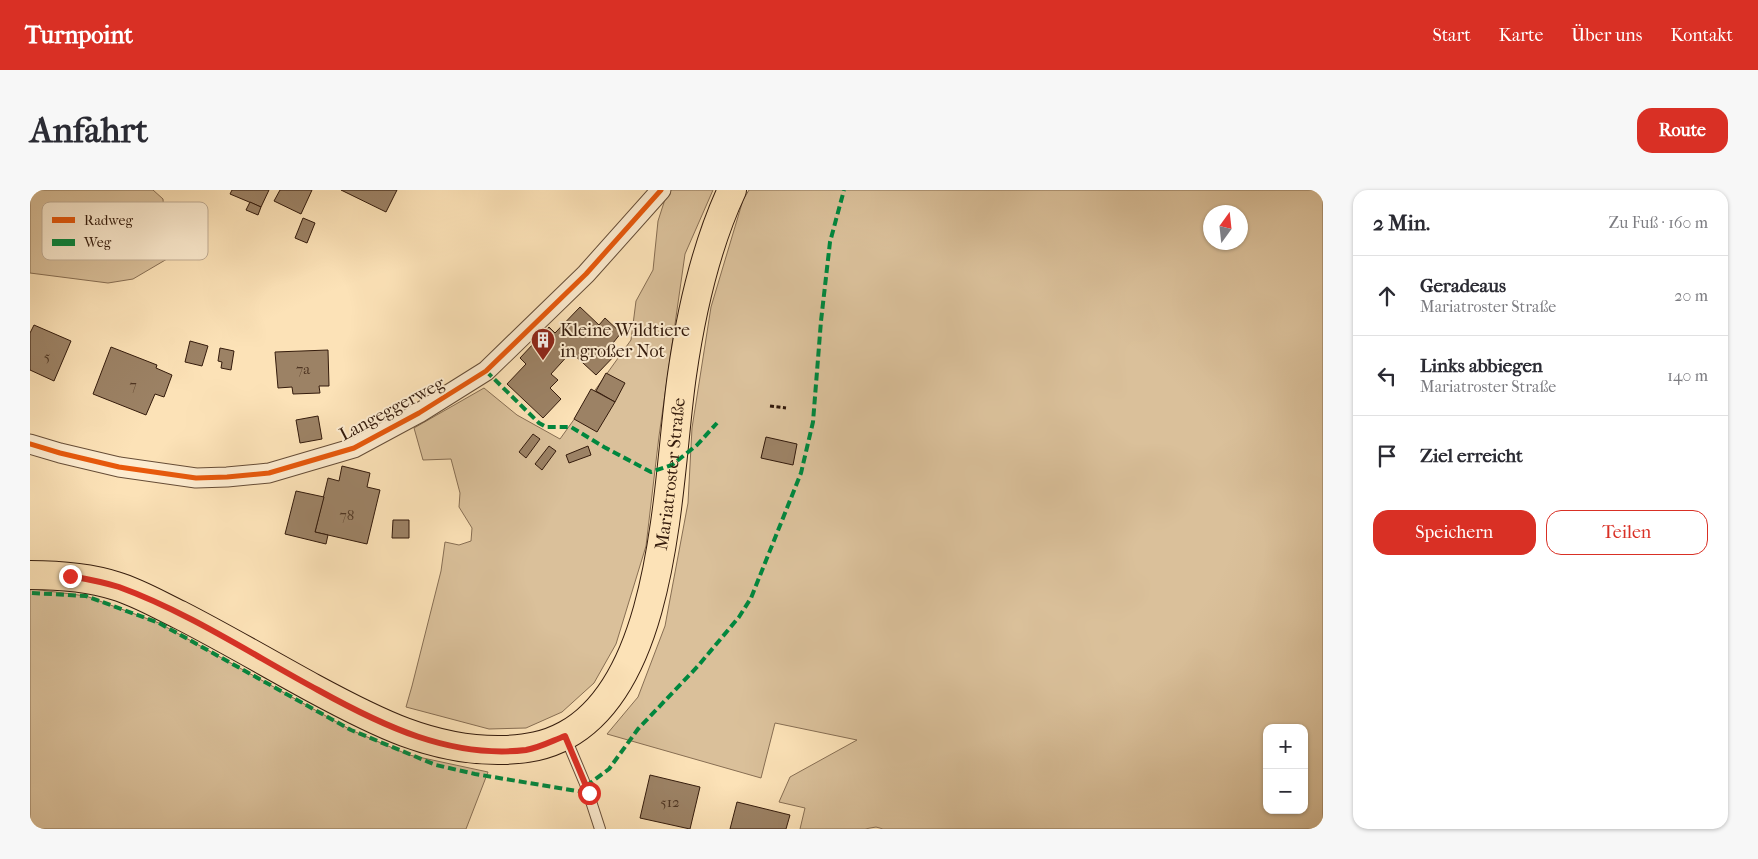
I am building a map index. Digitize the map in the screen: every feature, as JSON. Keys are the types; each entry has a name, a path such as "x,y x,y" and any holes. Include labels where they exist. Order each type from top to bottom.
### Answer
{"main road":[{"name":"Mariatroster Straße","path":"30,575 78,578 116,586 142,596 199,625 357,712 412,736 455,747 486,751 526,750 565,736 582,724 600,707 620,679 630,659 648,608 661,540 682,375 692,320 702,272 716,228 732,190"}],"street":[{"name":"Langeggerweg","path":"30,444 119,467 196,478 269,473 354,448 419,413 486,371 586,274 662,190"}],"lane":[{"path":"565,736 586,786 600,829"}],"path":[{"path":"770,406 786,408"}],"shaded area":[{"path":"30,190 153,190 163,199 163,202 42,202 42,260 165,260 133,279 108,283 30,273"},
{"path":"670,190 713,190 685,254 659,436 646,546 616,644 594,683 562,712 526,728 489,729 406,707 441,571 445,542 459,545 471,541 472,528 459,507 460,493 451,459 423,460 414,428 484,388 517,415 560,439 631,340 636,301 653,270 658,221 667,193"},
{"path":"749,190 1323,190 1323,829 883,829 876,827 865,829 800,829 805,808 779,802 790,777 857,740 775,723 761,778 607,734 638,697 665,626 688,503 692,428 711,307 743,200"},
{"path":"30,590 86,596 159,623 351,730 409,755 488,772 466,829 30,829"}],"building":[{"path":"232,190 269,190 261,207 230,194"},
{"path":"280,190 312,190 301,214 274,201"},
{"path":"341,190 397,190 386,212"},
{"path":"250,202 261,207 258,215 246,210"},
{"path":"303,218 315,223 307,243 295,238"},
{"name":"Kleine Wildtiere in großer Not","path":"580,307 599,325 605,318 621,333 613,343 620,350 596,375 571,352 551,374 558,380 550,388 561,399 543,418 507,384 526,364 520,358 549,327 555,333"},
{"path":"34,325 71,341 54,381 30,370 30,333"},
{"path":"190,341 208,346 202,366 185,362"},
{"path":"111,347 157,365 156,368 172,375 164,397 155,394 146,415 93,394"},
{"path":"220,348 234,351 231,370 221,368 222,362 218,361"},
{"path":"328,350 329,386 319,386 320,393 293,394 292,387 278,388 275,352"},
{"path":"606,373 625,383 615,402 596,391"},
{"path":"591,389 615,402 597,432 574,419"},
{"path":"318,416 322,439 300,443 296,420"},
{"path":"533,434 540,439 526,458 519,452"},
{"path":"766,437 797,444 793,465 761,458"},
{"path":"549,446 556,451 542,470 535,464"},
{"path":"588,446 591,455 569,463 566,455"},
{"path":"342,466 370,473 367,487 380,490 367,544 315,532 328,478 339,481"},
{"path":"296,491 324,497 315,532 328,535 326,544 285,534"},
{"path":"393,520 409,520 409,538 392,538"},
{"path":"650,775 700,787 690,829 640,818"},
{"path":"737,802 790,815 786,829 730,829"}],"marked path":[{"path":"586,786 609,769 638,729 698,666 739,617 751,598 801,473 813,422 821,321 830,242 844,190"},
{"path":"486,371 539,423 546,427 571,427 651,472 672,465 697,445 717,423"},
{"path":"32,593 86,596 159,623 351,730 436,765 475,774 589,793"}],"cycle path":[{"path":"30,444 119,467 196,478 269,473 354,448 419,413 486,371 586,274 661,190"}],"place":[{"name":"Kleine Wildtiere in großer Not","path":"543,361"}],"route":[{"path":"70,576 116,586 142,596 199,625 357,712 412,736 455,747 486,751 526,750 565,736 589,793"}]}
